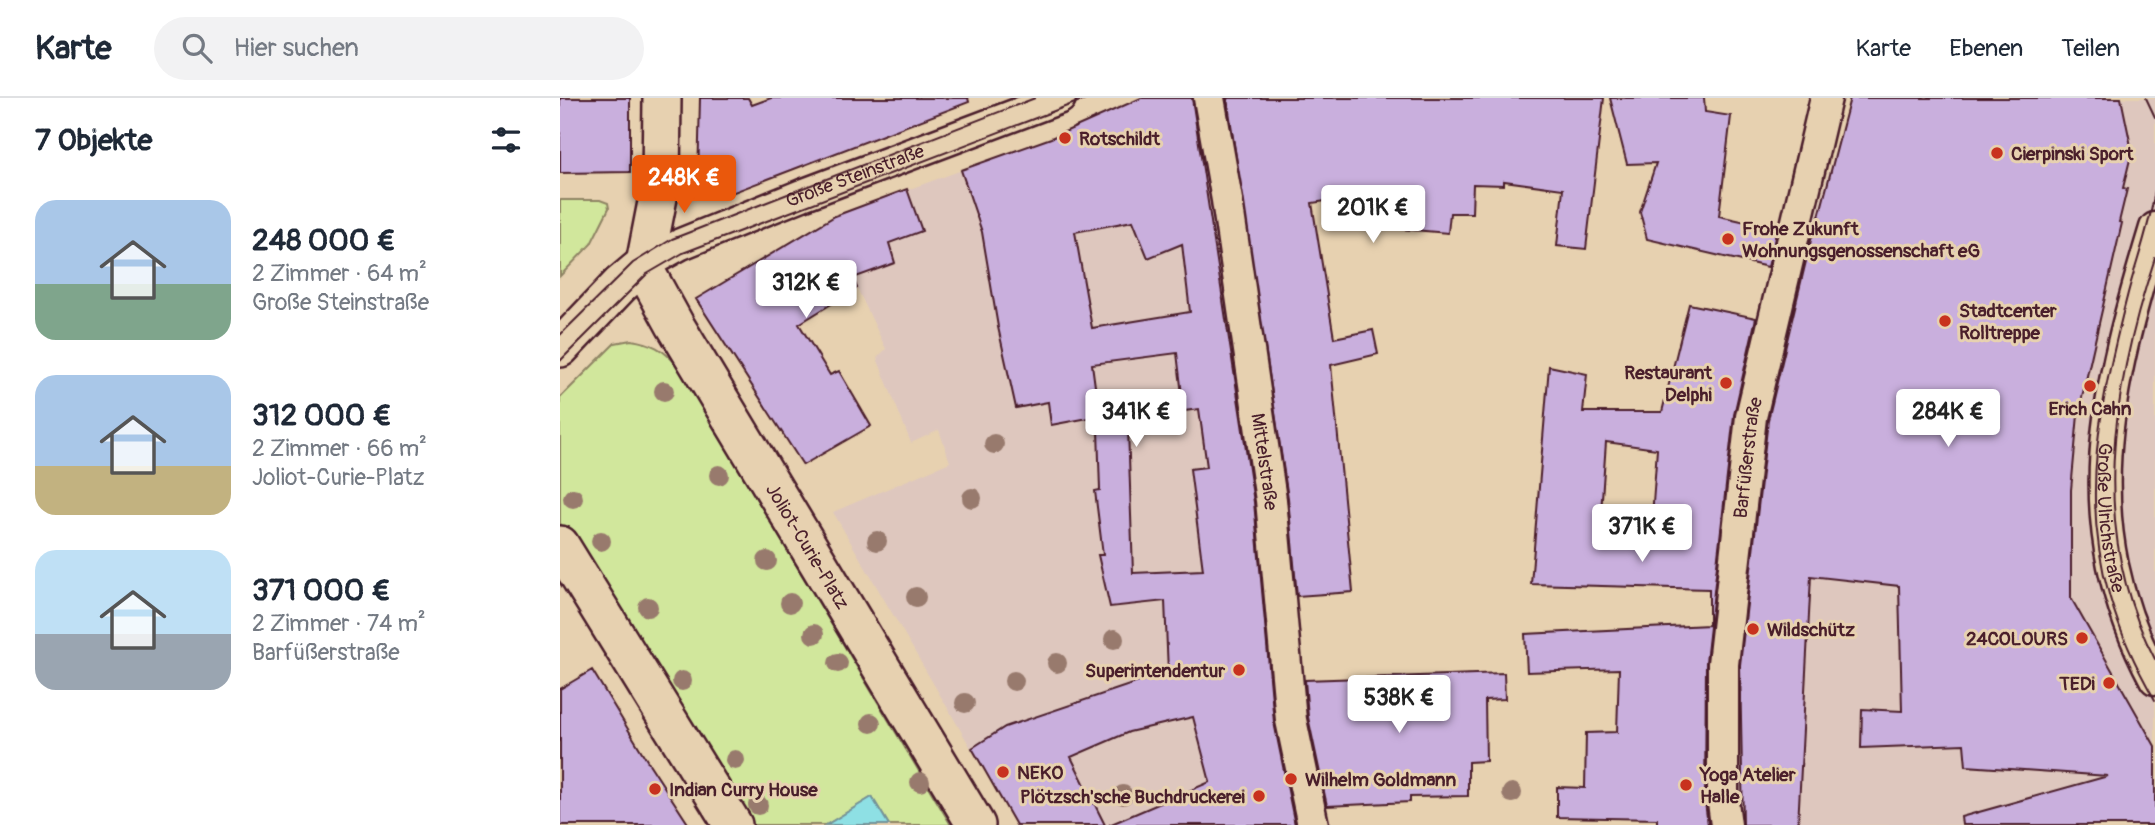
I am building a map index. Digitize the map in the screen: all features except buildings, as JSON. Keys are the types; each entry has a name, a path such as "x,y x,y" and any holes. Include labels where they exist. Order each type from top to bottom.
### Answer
{"street":[{"path":"645,264 661,182 662,98"},
{"name":"Große Steinstraße","path":"560,348 620,285 645,264 681,244 802,195 1060,98"},
{"name":"Mittelstraße","path":"1209,98 1227,200 1271,500 1291,720 1313,825"},
{"name":"Barfüßerstraße","path":"1726,825 1723,802 1723,664 1751,417 1826,98"},
{"name":"Große Ulrichstraße","path":"2155,228 2119,355 2109,400 2104,452 2109,548 2121,599 2141,652 2155,679"},
{"name":"Joliot-Curie-Platz","path":"645,264 647,274 675,325 976,825"},
{"path":"560,545 733,825"}],"shaded area":[{"path":"1143,98 1202,98 1227,309 1250,462 1258,589 1274,722 1299,825 1016,825 833,512 950,462 939,430 911,443 877,358 886,349 857,288 835,216 1051,138"},
{"path":"1850,98 2155,98 2155,825 1727,825 1723,802 1762,403"}],"green space":[{"path":"560,200 600,200 608,203 609,208 591,244 560,276"},
{"path":"631,340 657,348 677,365 951,825 889,825 872,797 826,825 744,825 560,523 560,398 615,343"}],"water":[{"path":"872,797 889,825 826,825"}],"tram line":[{"path":"560,335 633,263 672,239 1035,98"},
{"path":"560,361 647,274 683,253 1088,98"},
{"path":"2146,98 2155,117"},
{"path":"2155,190 2114,349 2097,452 2095,500 2099,548 2110,597 2128,647 2155,700"},
{"path":"2155,258 2127,357 2118,408 2114,460 2114,511 2121,561 2134,611 2155,659"}],"place":[{"name":"Rotschildt","path":"1065,138"},
{"name":"Cierpinski Sport","path":"1997,153"},
{"name":"Frohe Zukunft Wohnungsgenossenschaft eG","path":"1728,239"},
{"name":"Stadtcenter Rolltreppe","path":"1945,321"},
{"name":"Restaurant Delphi","path":"1726,383"},
{"name":"Erich Cahn","path":"2090,386"},
{"name":"Wildschütz","path":"1753,629"},
{"name":"24COLOURS","path":"2082,638"},
{"name":"Superintendentur","path":"1239,670"},
{"name":"TEDi","path":"2109,683"},
{"name":"NEKO","path":"1003,772"},
{"name":"Wilhelm Goldmann","path":"1291,779"},
{"name":"Yoga Atelier Halle","path":"1686,785"},
{"name":"Indian Curry House","path":"655,789"},
{"name":"Plötzsch'sche Buchdruckerei","path":"1259,796"}]}
